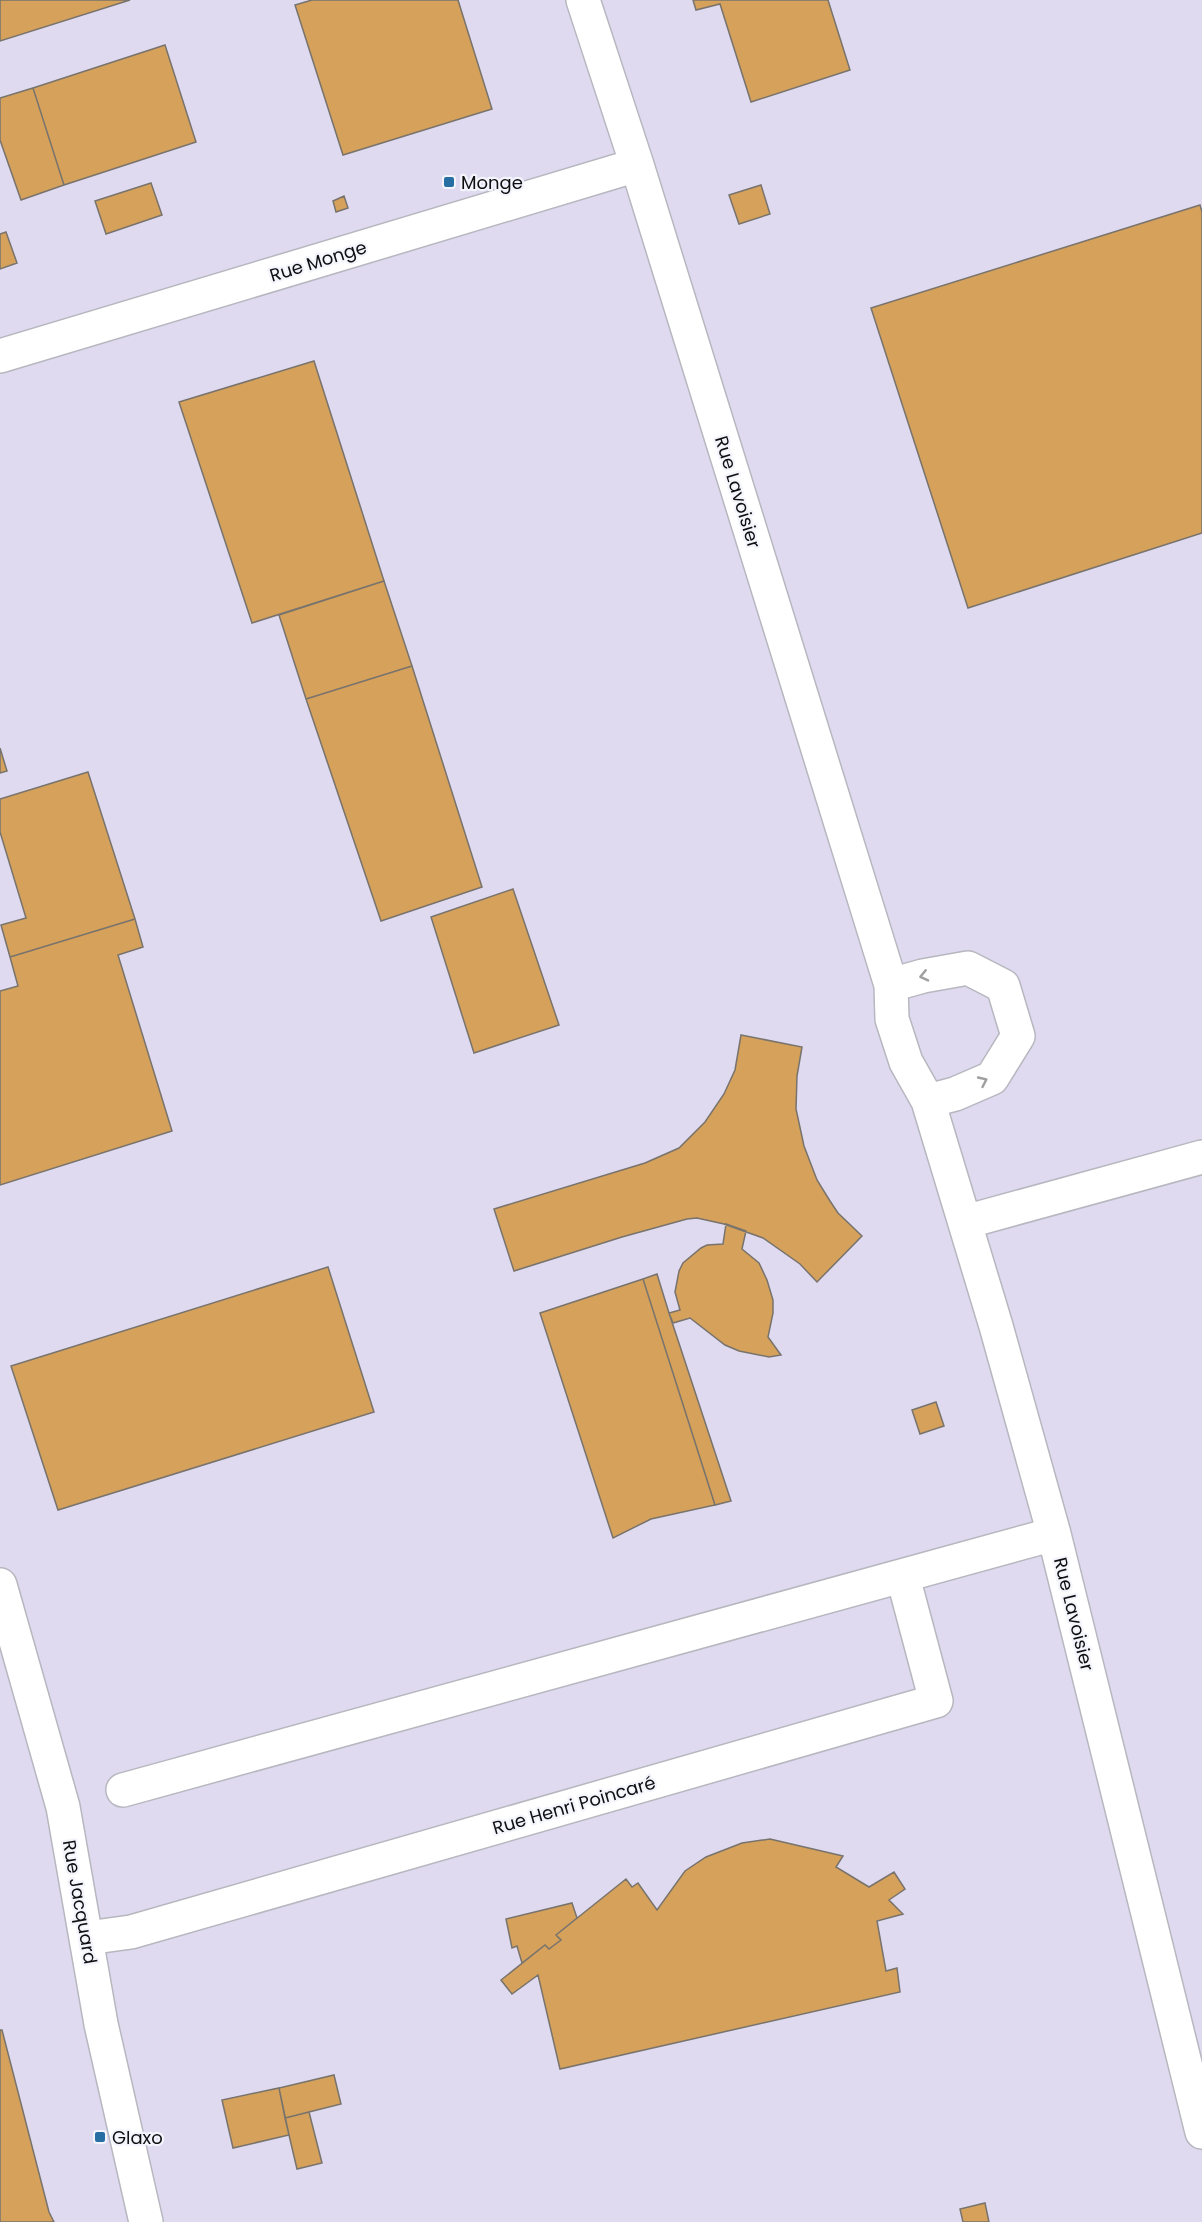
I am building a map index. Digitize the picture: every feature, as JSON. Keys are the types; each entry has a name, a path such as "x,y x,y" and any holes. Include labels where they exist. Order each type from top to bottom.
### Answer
{"street":[{"name":"Rue Lavoisier","path":"583,0 637,165 891,985 892,1019 906,1062 928,1101 965,1222 1054,1534 1202,2132"},
{"name":"Rue Monge","path":"0,356 637,165"},
{"path":"891,985 923,976 969,968 1003,986 1018,1036 992,1078 955,1094 928,1101"},
{"path":"965,1222 1202,1157"},
{"path":"123,1790 1054,1534"},
{"name":"Rue Henri Poincaré","path":"87,1938 131,1932 936,1701 903,1577"},
{"name":"Rue Jacquard","path":"0,1585 63,1808 101,2024 146,2222"}],"shaded area":[{"path":"0,0 1202,0 1202,2222 0,2222"}],"building":[{"path":"0,0 130,0 0,41"},
{"path":"312,0 458,0 492,109 343,155 295,5"},
{"path":"693,0 828,0 850,70 751,102 720,4 696,10"},
{"path":"165,45 196,142 64,185 33,88"},
{"path":"33,88 64,185 21,200 0,140 0,98"},
{"path":"151,183 162,215 106,234 95,201"},
{"path":"761,185 770,214 739,224 729,195"},
{"path":"344,196 348,208 336,212 333,201"},
{"path":"1200,205 1202,212 1202,533 968,608 871,308"},
{"path":"6,232 17,263 0,269 0,234"},
{"path":"314,361 384,581 252,623 179,402"},
{"path":"384,581 412,666 306,699 279,615"},
{"path":"412,666 482,887 381,921 306,699"},
{"path":"0,748 7,771 0,773"},
{"path":"88,772 135,919 10,957 1,925 26,918 0,832 0,799"},
{"path":"513,889 559,1025 474,1053 431,917"},
{"path":"135,919 143,947 118,955 172,1131 0,1185 0,991 18,986 10,957"},
{"path":"741,1035 802,1047 797,1076 796,1109 804,1146 817,1180 830,1201 838,1213 862,1236 817,1282 800,1264 763,1238 724,1224 697,1218 622,1237 514,1271 494,1209 645,1163 679,1148 705,1122 724,1094 735,1070"},
{"path":"726,1224 746,1231 742,1249 759,1263 767,1280 773,1300 768,1337 781,1355 769,1357 739,1351 725,1345 690,1318 673,1323 669,1313 680,1310 675,1292 683,1263 707,1245 723,1244"},
{"path":"328,1267 374,1412 58,1510 11,1366"},
{"path":"657,1274 731,1501 715,1505 643,1279"},
{"path":"643,1279 715,1505 651,1519 613,1538 540,1313"},
{"path":"936,1402 944,1426 920,1434 912,1410"},
{"path":"770,1839 843,1856 836,1867 869,1887 894,1872 905,1889 889,1900 903,1914 877,1921 886,1971 897,1968 900,1992 560,2069 538,1975 512,1994 501,1980 545,1945 549,1949 561,1940 556,1935 626,1879 632,1887 638,1883 657,1910 685,1871 706,1857 742,1843"},
{"path":"572,1903 577,1918 556,1935 561,1940 549,1949 545,1945 522,1963 517,1946 512,1948 506,1919"},
{"path":"0,2030 2,2030 49,2212 54,2222 0,2222"},
{"path":"334,2075 341,2104 285,2118 279,2088"},
{"path":"279,2088 289,2135 233,2148 222,2100"},
{"path":"309,2112 322,2163 297,2169 285,2118"},
{"path":"985,2203 989,2222 963,2222 960,2209"}],"place":[{"name":"Monge","path":"449,182"},
{"name":"Glaxo","path":"100,2137"}]}
